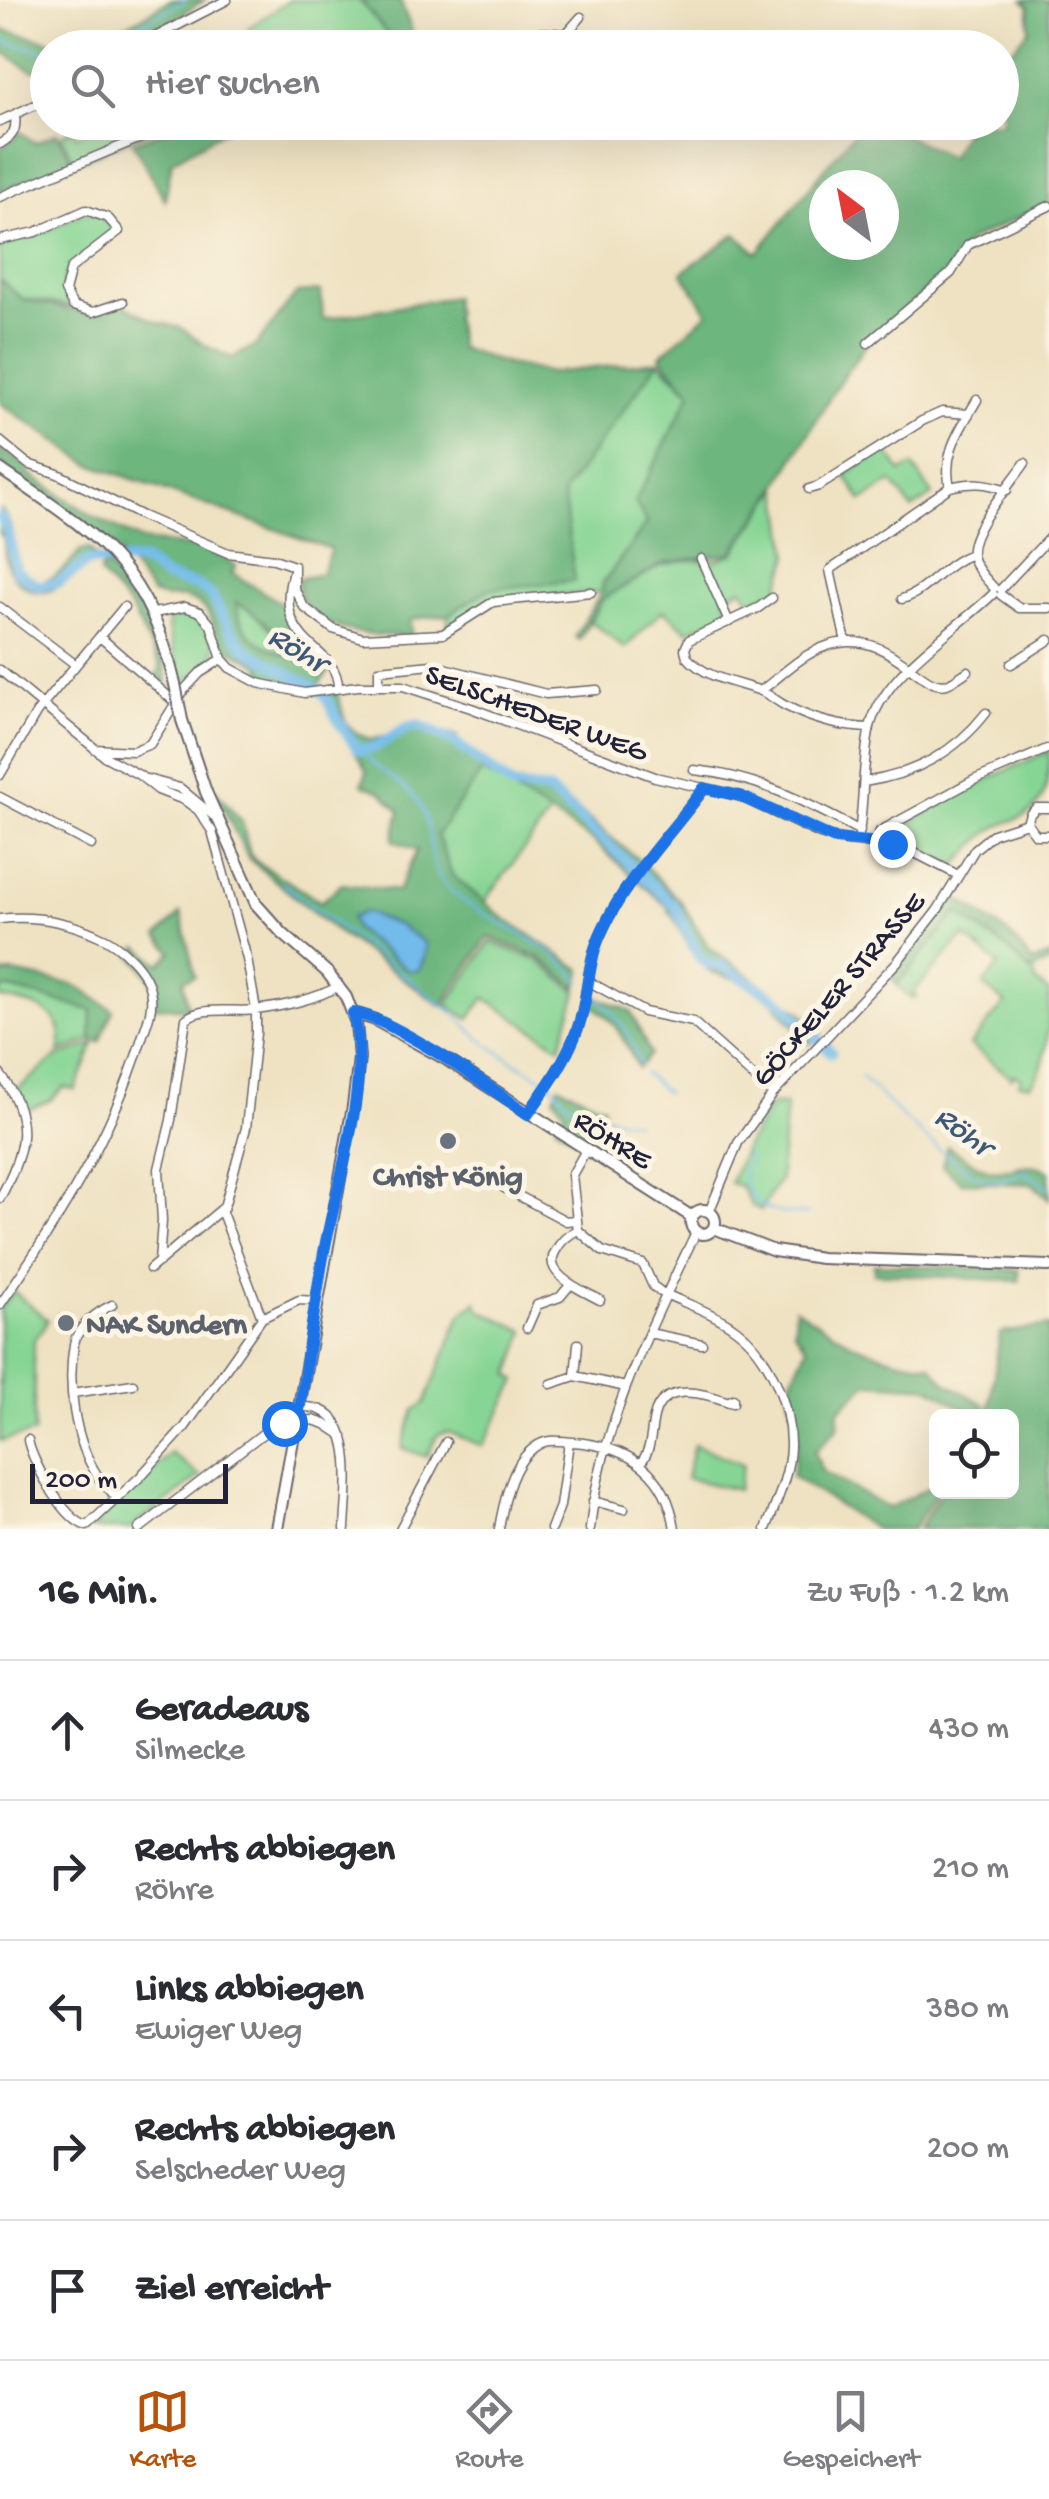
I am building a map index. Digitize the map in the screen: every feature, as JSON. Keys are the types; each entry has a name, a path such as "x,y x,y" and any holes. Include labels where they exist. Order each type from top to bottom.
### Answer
{"main road":[{"path":"0,468 108,549 130,575 164,637 182,720 206,792 256,904 339,986 353,1013 359,1058 356,1090 277,1529"},
{"name":"RÖHRE","path":"353,1013 373,1019 447,1060 692,1218"},
{"path":"698,1211 709,1212 715,1218 714,1228 705,1234 696,1232 692,1218 698,1211"},
{"path":"714,1228 774,1251 821,1258 1049,1266"}],"street":[{"path":"168,30 226,0"},
{"path":"570,30 581,17"},
{"path":"0,121 30,108"},
{"path":"0,144 17,128 15,115"},
{"path":"0,196 138,140"},
{"path":"868,343 951,273 968,245 1049,206"},
{"path":"0,240 36,232 86,210 108,218 119,231 72,268 65,291 73,306 93,312 123,302"},
{"path":"950,487 946,470 948,450 977,400"},
{"path":"809,488 819,486 922,420 942,412 969,414"},
{"path":"0,441 28,464 58,474 228,553 274,559 294,566"},
{"path":"1026,462 981,524 972,554 980,572 997,592 1024,609 1049,608"},
{"path":"846,642 830,570 950,487 971,482 1006,490"},
{"path":"694,770 762,783 806,802 859,836 869,728 881,699 910,666 997,592 1049,538"},
{"path":"902,599 910,597 943,568 972,554"},
{"path":"701,559 729,622"},
{"path":"294,566 294,588 304,607 323,624 363,638 443,634 493,602 591,592"},
{"path":"294,566 286,596 288,610 308,644 334,669 338,677 334,688"},
{"path":"772,598 689,640 687,658 710,674 762,690 786,706 832,724 869,728"},
{"path":"0,607 76,665"},
{"path":"0,775 42,706 124,607"},
{"path":"95,749 145,748 200,674 222,658 210,625 200,612 185,607 154,613"},
{"path":"100,637 176,703"},
{"path":"1012,664 1049,640"},
{"path":"762,690 814,652 846,642 878,646 930,684 946,685 968,671"},
{"name":"SELSCHEDER WEG","path":"222,658 248,680 296,692 403,686 655,778 740,796 820,834 859,836 910,850 958,875"},
{"path":"379,686 379,670 432,665 546,694 597,690"},
{"path":"0,670 95,749 158,790 195,807 212,831 247,960 256,1010 246,1128 221,1210 150,1270"},
{"path":"864,782 908,772 930,762 972,730 986,712"},
{"path":"876,842 880,831 974,780 1047,748"},
{"path":"143,778 180,788 218,819"},
{"path":"528,1114 578,1026 596,944 614,907 704,788"},
{"path":"1048,838 1036,836 1027,823 1032,811 1048,808 1049,796"},
{"path":"0,797 91,844"},
{"name":"GÖCKELER STRASSE","path":"709,1212 738,1143 773,1094 896,962 937,911 975,849 993,834 1027,823"},
{"path":"0,920 36,917 100,936 135,965 152,998 136,1057 92,1160 64,1210 0,1304"},
{"path":"588,981 644,1012 693,1022 773,1094"},
{"path":"159,1262 159,1168 172,1120 186,1019 195,1012 256,1010 339,986"},
{"path":"0,1074 21,1114 23,1132 20,1158 0,1198"},
{"path":"586,1150 572,1175 577,1225 556,1248 552,1260 554,1269 571,1284 600,1300"},
{"path":"504,1188 577,1225 602,1251 643,1264 653,1286 738,1330 760,1354 786,1412 790,1448 783,1485 766,1529"},
{"path":"221,1210 262,1318"},
{"path":"590,1529 604,1448 649,1333 696,1232"},
{"path":"531,1325 537,1305 560,1297 571,1284"},
{"path":"28,1440 30,1456 78,1524 88,1526 185,1427 262,1318 299,1300 316,1301"},
{"path":"112,1305 86,1324 74,1343 73,1393 85,1451 97,1475 118,1499"},
{"path":"649,1333 702,1344"},
{"path":"575,1376 578,1344"},
{"path":"552,1384 575,1376 626,1387"},
{"path":"73,1393 133,1384"},
{"path":"641,1463 650,1449 657,1408 668,1397 692,1391 729,1402"},
{"path":"259,1435 280,1412 300,1406 322,1411 333,1419 342,1436 349,1466 345,1529"},
{"path":"139,1529 274,1426 312,1420 342,1436"},
{"path":"499,1529 512,1482 526,1454 548,1440 604,1448 641,1463 668,1498 675,1529"},
{"path":"400,1529 446,1442"},
{"path":"552,1529 560,1506 569,1442"},
{"path":"594,1502 624,1508"}],"green space":[{"path":"170,0 205,0 155,30 114,30"},
{"path":"290,0 359,0 384,30 249,30"},
{"path":"360,0 400,0 411,30 384,30"},
{"path":"1023,0 1049,0 1049,203 969,241 949,272 866,344 767,504 731,553 664,563 603,599 579,640 575,637 602,592 603,583 647,523 635,502 691,393 660,356 708,313 682,272 736,234 757,253 809,189 809,260 899,260 899,170 824,170 848,140 915,140 950,157 960,140 1019,140 1019,41 1029,30 1029,7"},
{"path":"0,29 30,36 30,69 0,50"},
{"path":"21,132 35,143 61,140 74,164 0,191 0,149"},
{"path":"63,140 129,140 75,163"},
{"path":"208,140 172,161 165,200 133,143"},
{"path":"84,212 101,216 116,230 65,275 63,288 71,306 22,299 0,280 0,243 38,234"},
{"path":"0,280 23,299 91,314 121,303 154,321 181,328 232,358 256,345 297,293 321,291 323,319 453,297 459,348 550,373 659,361 563,493 575,581 489,589 448,615 411,619 411,636 377,635 323,621 309,611 301,597 298,579 321,574 331,549 90,464 0,403"},
{"path":"659,361 691,393 635,502 648,522 603,583 602,592 494,600 448,629 448,615 489,589 574,580 563,493"},
{"path":"0,448 29,468 27,473 91,515 142,541 206,548 236,566 232,573 284,605 295,630 332,669 322,671 326,675 318,685 298,688 265,680 260,665 223,646 207,611 183,597 152,594 124,557 99,534 0,463","holes":["236,603 250,610 314,666 254,639 246,630"]},
{"path":"885,448 901,472 913,466 933,495 912,509 892,482 862,501 845,475"},
{"path":"779,488 789,556 778,590 751,602 742,588 725,596 731,612 688,631 663,610 625,648 590,621 603,599 660,566 685,560 715,560 733,554"},
{"path":"0,509 11,527 17,561 30,580 48,580 81,550 88,548 99,559 78,566 48,591 29,589 17,580 8,565 4,538 0,535"},
{"path":"107,566 148,620 161,651 167,683 155,676 161,667 130,607 100,574"},
{"path":"236,602 250,610 301,659 267,647 250,635"},
{"path":"191,614 209,632 215,650 207,664 182,685 169,620"},
{"path":"337,693 346,723 371,740 416,727 457,736 457,742 514,783 549,787 641,862 681,902 708,946 823,1028 810,1044 773,1002 750,983 710,972 696,959 667,906 593,841 482,771 437,835 452,875 501,916 582,970 577,988 539,957 488,937 442,1006 336,931 249,859 213,788 242,821 250,854 257,862 321,902 342,884 398,891 417,850 393,840 400,811 381,792 362,784 367,772 322,695"},
{"path":"1049,751 1045,790 1036,807 990,831 956,865 904,842 882,837 968,788"},
{"path":"481,770 550,814 484,902 452,875 437,835"},
{"path":"952,894 1011,936 1032,962 1049,955 1049,963 1030,971 1008,949 957,913 897,985 892,977"},
{"path":"181,913 195,976 183,980 188,1009 155,1006 146,971 131,954 139,947 160,964 172,952 158,936"},
{"path":"957,913 1008,949 1030,971 1034,970 1035,981 1049,992 1044,1055 1030,1085 1019,1083 1021,1078 1014,1074 1012,1078 970,1045 1005,1003 983,985 999,965 964,936 913,993 916,997 910,998 896,985"},
{"path":"490,942 538,960 577,992 560,1047 485,998 469,1019 447,1005"},
{"path":"0,974 75,985 113,1010 100,1042 91,1040 92,1010 7,988 0,990"},
{"path":"7,988 92,1010 91,1040 59,1052 61,1038 54,1019 36,1007 0,998 0,990"},
{"path":"594,996 631,1011 650,1054 638,1068 614,1024 591,1005"},
{"path":"94,1044 75,1090 64,1087 51,1100 25,1111 17,1090 56,1057"},
{"path":"559,1086 604,1106 583,1143 556,1126 565,1111 554,1097"},
{"path":"770,1105 786,1105 780,1178 761,1210 751,1205 741,1186 730,1183"},
{"path":"947,1146 986,1169 1034,1166 1049,1172 1049,1200 1033,1184 961,1182 942,1166"},
{"path":"874,1264 1019,1270 1019,1281 874,1273"},
{"path":"13,1291 48,1320 34,1340 34,1433 0,1441 0,1309"},
{"path":"476,1302 480,1310 525,1331 510,1375 517,1380 483,1446 448,1432 437,1435 427,1457 402,1448 414,1410 425,1403 461,1314"},
{"path":"795,1308 859,1346 891,1358 931,1365 944,1381 985,1405 984,1409 964,1409 928,1387 868,1383 839,1410 838,1428 815,1451 822,1471 888,1508 929,1488 929,1499 932,1499 913,1529 875,1529 792,1476 798,1437 788,1388 807,1347 794,1331"},
{"path":"1049,1326 1049,1529 919,1529 937,1499 1019,1499 1019,1409 989,1409 1000,1333"},
{"path":"694,1445 743,1464 738,1490 686,1478"},
{"path":"171,1453 200,1476 130,1529 90,1529"}],"water":[{"path":"364,912 400,926 425,943 419,970 409,971 355,929 351,918"}],"waterway":[{"path":"131,30 186,0"},
{"path":"0,40 30,48"},
{"name":"Röhr","path":"0,517 7,528 16,571 39,587 59,582 89,561 143,561 165,577 198,586 212,596 229,628 247,650 324,693 359,750 373,748 409,727 419,726 453,741 513,787 549,791 634,868"},
{"path":"363,751 419,803 436,870 449,889 552,952 581,981"},
{"name":"Röhr","path":"642,875 674,905 699,957 709,965 723,966 779,1000 831,1052"},
{"path":"283,884 456,1015 488,1045 549,1083 570,1103 635,1122"},
{"path":"600,999 627,1031 640,1065"},
{"path":"644,1073 666,1093"},
{"name":"Röhr","path":"861,1077 965,1169 996,1181 1025,1172 1049,1188"},
{"path":"745,1154 749,1162 742,1171 757,1202 773,1211 808,1214"}],"place":[{"name":"Christ König","path":"448,1141"},
{"name":"NAK Sundern","path":"66,1323"}],"route":[{"path":"284,1423 296,1421 300,1406 325,1250 354,1106 359,1058 353,1013 373,1019 447,1060 528,1114 560,1065 578,1026 596,944 614,907 704,788 740,796 835,839 892,844"}]}
